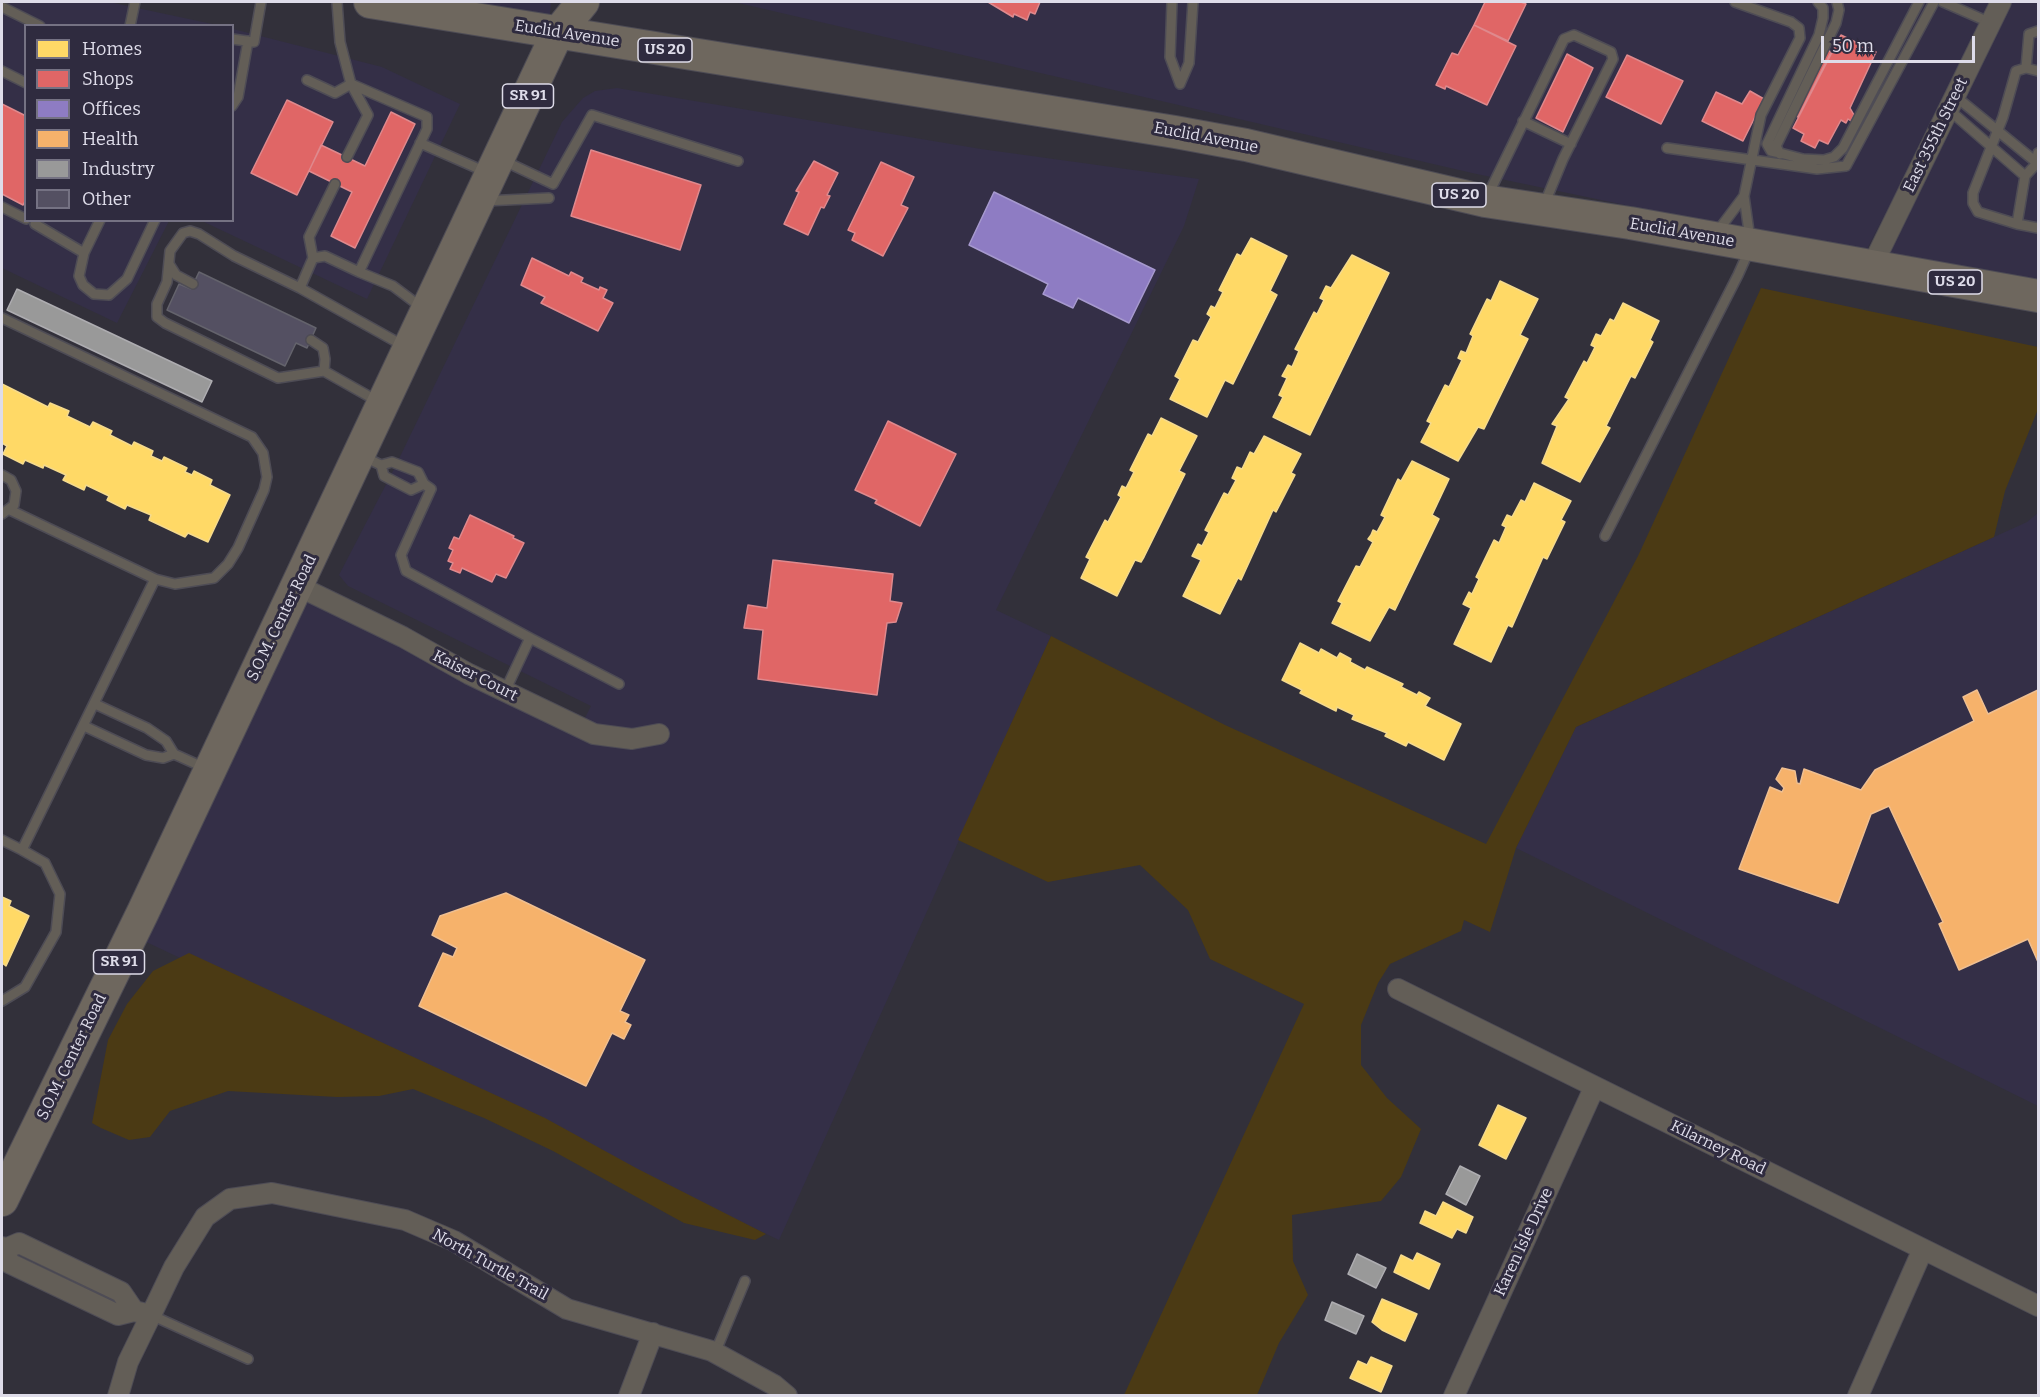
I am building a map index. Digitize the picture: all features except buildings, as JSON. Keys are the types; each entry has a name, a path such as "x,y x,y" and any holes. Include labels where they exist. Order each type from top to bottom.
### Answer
{"main road":[{"name":"Euclid Avenue","path":"370,2 1175,132 1246,145 1485,201 1712,238 2038,296"},
{"name":"S.O.M. Center Road","path":"557,34 560,2"},
{"name":"S.O.M. Center Road","path":"2,1200 136,927 298,586 370,460 382,404 557,34 584,2"}],"street":[{"name":"East 355th Street","path":"1871,268 2001,2"},
{"name":"Kaiser Court","path":"298,586 594,734 632,739 659,734"},
{"name":"Kilarney Road","path":"1398,989 2038,1306"},
{"name":"Karen Isle Drive","path":"1454,1395 1594,1088"},
{"name":"North Turtle Trail","path":"118,1395 142,1313 205,1217 230,1199 272,1193 405,1220 454,1241 567,1309 715,1353 774,1385 787,1395"},
{"path":"3,1248 19,1243 121,1292 142,1313"},
{"path":"1858,1395 1923,1249"},
{"path":"629,1395 653,1333"}],"lane":[{"path":"130,24 135,2"},
{"path":"234,103 238,97 261,2"},
{"path":"337,2 340,42 351,84 368,115 347,157"},
{"path":"1172,2 1170,57 1180,84 1189,63 1193,2"},
{"path":"1605,536 1751,246 1744,196 1761,115 1800,38 1798,28 1791,22 1735,2"},
{"path":"1818,2 1823,8 1819,35 1767,144 1771,151 1803,159 1824,160 1834,157 1839,152 1919,2"},
{"path":"1789,165 1776,146 1836,23 1839,10 1837,2"},
{"path":"1667,148 1817,169 1846,166 1934,2"},
{"path":"1943,2 1991,23"},
{"path":"2,7 36,24"},
{"path":"2026,68 2029,34 2038,32"},
{"path":"1485,201 1564,39 1575,35 1611,52 1613,59 1570,144 1542,210"},
{"path":"234,39 251,41"},
{"path":"2038,70 2026,68 2016,70 1998,129 1973,193 1973,203 1978,212 2038,228"},
{"path":"2,71 24,82"},
{"path":"307,80 335,93 351,84"},
{"path":"351,84 427,117 427,129 359,272"},
{"path":"1952,103 1998,129 2038,159 2025,176 2017,224"},
{"path":"1952,103 1991,145 2025,176"},
{"path":"489,178 553,184 592,115 738,161"},
{"path":"1523,120 1570,144"},
{"path":"420,143 489,178 549,198"},
{"path":"300,288 313,258 309,237 335,183"},
{"path":"1712,238 1744,196"},
{"path":"2,207 24,218"},
{"path":"33,222 84,253"},
{"path":"99,222 84,253 79,276 83,285 94,294 109,295 127,279 153,222"},
{"path":"382,404 324,371 278,378 165,323 157,317 157,304 166,282 170,251 183,233 190,231 409,348"},
{"path":"313,258 325,256 393,286 427,311"},
{"path":"169,264 176,275 193,284"},
{"path":"2,318 252,437 263,453 267,477 264,490 238,548 228,564 214,578 175,584 155,579 5,512 14,505 16,491 10,480 2,475"},
{"path":"311,340 323,348 326,359 324,371"},
{"path":"370,460 392,462 418,472 424,484 431,489 401,555 406,571 530,639 619,684"},
{"path":"370,460 384,476 411,490 424,484"},
{"path":"22,850 155,579"},
{"path":"505,691 530,639"},
{"path":"95,704 147,728 166,741 174,754 210,771"},
{"path":"84,726 146,755 163,758 174,754"},
{"path":"2,840 45,863 60,894 56,932 25,987 2,1001"},
{"path":"715,1353 745,1281"},
{"path":"142,1313 248,1359"}],"shaded area":[{"path":"2,2 109,2 212,24 24,24 24,222 168,222 117,323 2,268"},
{"path":"407,2 551,2 549,26"},
{"path":"734,2 1995,2 1864,255 1472,173"},
{"path":"1996,2 2038,2 2038,283 1888,258 2006,14"},
{"path":"234,29 382,67 460,104 367,299 204,222 234,222"},
{"path":"617,88 981,149 1199,179 1184,226 996,610 1051,636 779,1240 142,940 302,596 578,732 591,706 348,586 339,575 393,471 562,122 583,98 595,91"},
{"path":"1761,288 2038,347 2038,409 2005,491 1994,537 1576,727 1516,848 1490,932 1464,920 1461,931 1390,964 1378,983 1361,1025 1361,1065 1387,1098 1421,1129 1401,1177 1381,1201 1292,1215 1293,1261 1308,1295 1279,1343 1257,1395 1124,1395 1304,1004 1210,959 1188,910 1140,865 1048,882 958,840 1051,636 1225,725 1486,844 1638,556"},
{"path":"2038,513 2038,1106 1516,848 1576,727 2027,522"},
{"path":"189,953 545,1118 636,1168 766,1234 755,1240 684,1223 553,1151 484,1118 413,1089 379,1096 337,1097 228,1091 170,1111 150,1137 129,1140 101,1128 92,1123 108,1040 127,1004 153,971"}]}
